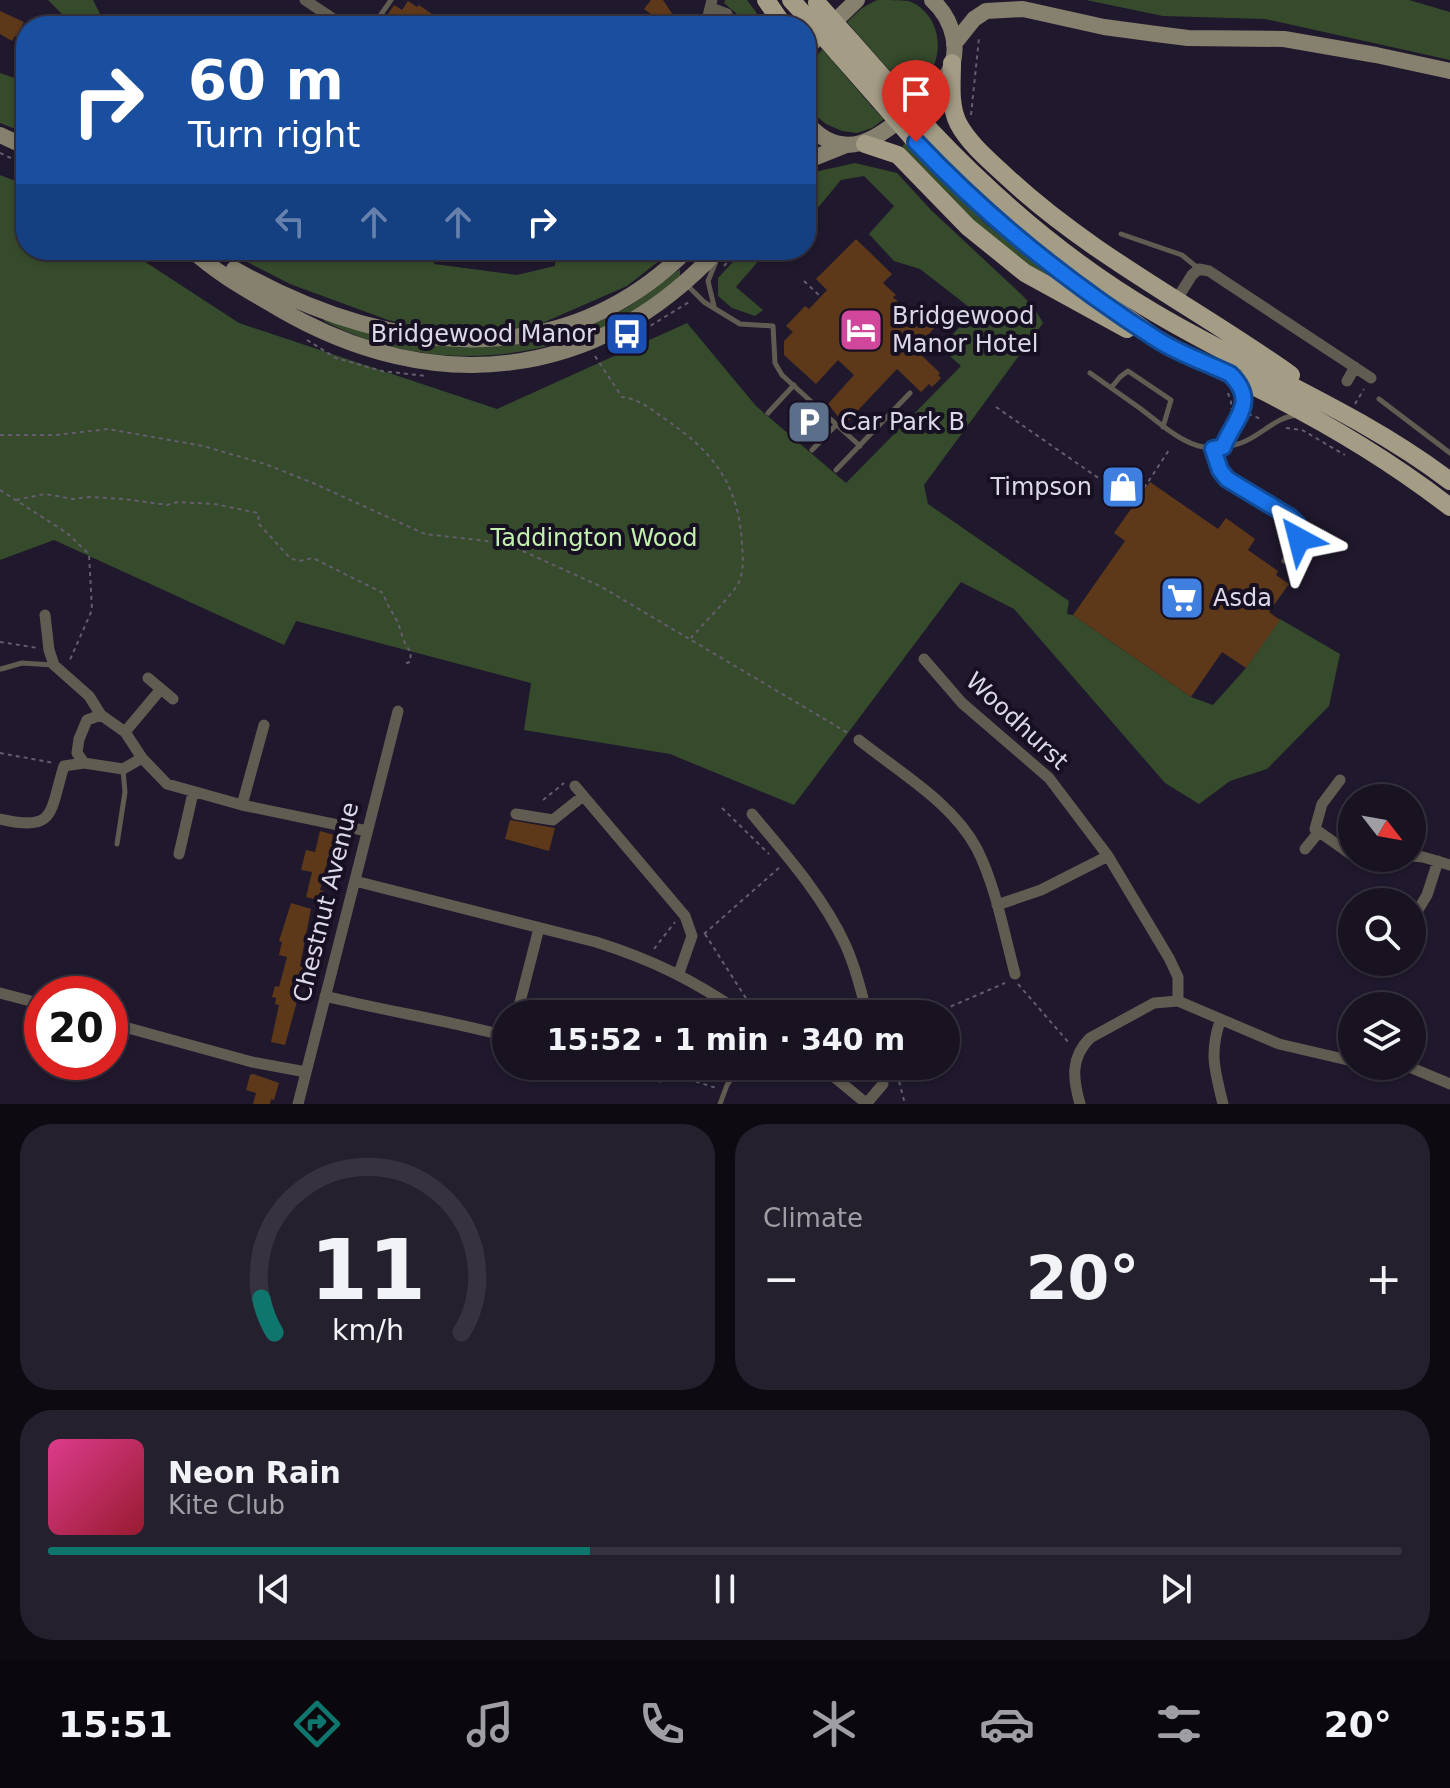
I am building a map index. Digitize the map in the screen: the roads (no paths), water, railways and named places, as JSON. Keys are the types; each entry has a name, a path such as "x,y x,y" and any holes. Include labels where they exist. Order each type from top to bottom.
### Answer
{"main road":[{"path":"807,4 923,136 1055,246 1098,277 1183,329 1344,412 1407,450 1450,481"},
{"path":"953,53 954,109 958,122 977,147 1025,194 1056,219 1181,293 1344,412"},
{"path":"923,136 950,178 993,218 1089,292 1160,341 1305,414 1397,469 1450,507"},
{"path":"856,144 898,155 968,227 1025,273 1144,338 1160,341"}],"street":[{"path":"305,0 329,16"},
{"path":"816,39 857,0"},
{"path":"932,0 947,18 953,53"},
{"path":"1007,0 1023,9"},
{"path":"711,4 727,14"},
{"path":"816,158 891,128 943,80 966,26 986,11 1023,9 1091,24 1188,38 1284,39 1450,71"},
{"path":"816,130 827,139 856,144"},
{"path":"206,260 263,300 337,339 389,356 451,363 505,363 537,358 581,345 640,317 686,283 709,260"},
{"path":"219,260 297,301 386,330 474,342 551,331 595,315 639,291 675,260"},
{"path":"1181,293 1199,269 1209,271 1371,378"},
{"path":"1347,381 1355,367"},
{"path":"45,615 54,665 89,696 101,715 125,732 142,758 167,784 242,805 367,831"},
{"name":"Woodhurst","path":"924,659 962,703 1049,778 1108,856 1169,958 1178,977 1178,1001"},
{"path":"148,678 173,699"},
{"path":"125,732 161,689"},
{"name":"Chestnut Avenue","path":"298,1104 398,711"},
{"path":"84,763 77,753 79,739 87,720 101,715"},
{"path":"242,805 264,725"},
{"path":"859,740 946,810 977,850 997,905 1015,974"},
{"path":"0,819 28,825 39,823 48,816 64,766 84,763 123,769 142,758"},
{"path":"1338,846 1314,828 1321,808 1340,780"},
{"path":"570,786 583,796 683,912 692,936 679,973"},
{"path":"179,854 193,793"},
{"path":"516,814 553,820 583,796"},
{"path":"752,814 812,887 829,914 851,959 863,1000"},
{"path":"1305,849 1318,833"},
{"path":"997,905 1041,890 1108,856"},
{"path":"1426,897 1444,863"},
{"path":"355,881 596,942 679,973 726,1000"},
{"path":"521,1000 539,928"},
{"path":"0,993 24,999"},
{"path":"325,996 492,1032"},
{"path":"1080,1104 1074,1084 1074,1064 1079,1052 1090,1038 1154,1003 1178,1001 1279,1044 1338,1058"},
{"path":"1220,1021 1213,1040 1212,1059 1223,1104"},
{"path":"128,1028 252,1062 306,1072"},
{"path":"1426,1074 1450,1084"},
{"path":"838,1080 866,1104 883,1084 883,1080"}],"lane":[{"path":"1121,234 1182,255 1199,269"},
{"path":"686,260 686,283 697,297 740,324 773,326 775,363 782,375 860,446"},
{"path":"714,307 708,281 715,260"},
{"path":"1111,388 1128,371 1171,400 1163,427"},
{"path":"1090,373 1188,443 1213,449 1250,440 1267,427 1290,416 1305,414"},
{"path":"1223,447 1242,412 1244,395 1238,381 1230,374"},
{"path":"768,413 794,385"},
{"path":"836,470 910,393"},
{"path":"1379,399 1450,453"},
{"path":"790,432 816,406"},
{"path":"812,450 836,425"},
{"path":"1213,449 1220,470 1227,479 1298,525 1299,539 1284,561"},
{"path":"1,669 22,663 54,665"},
{"path":"117,844 125,792 123,769"},
{"path":"731,1080 721,1103 731,1104"}],"place":[{"name":"Bridgewood Manor Hotel","path":"861,330"},
{"name":"Bridgewood Manor","path":"627,334"},
{"name":"Car Park B","path":"809,422"},
{"name":"Timpson","path":"1123,487"},
{"name":"Asda","path":"1182,598"}],"park label":[{"name":"Taddington Wood","path":"594,538"}]}
